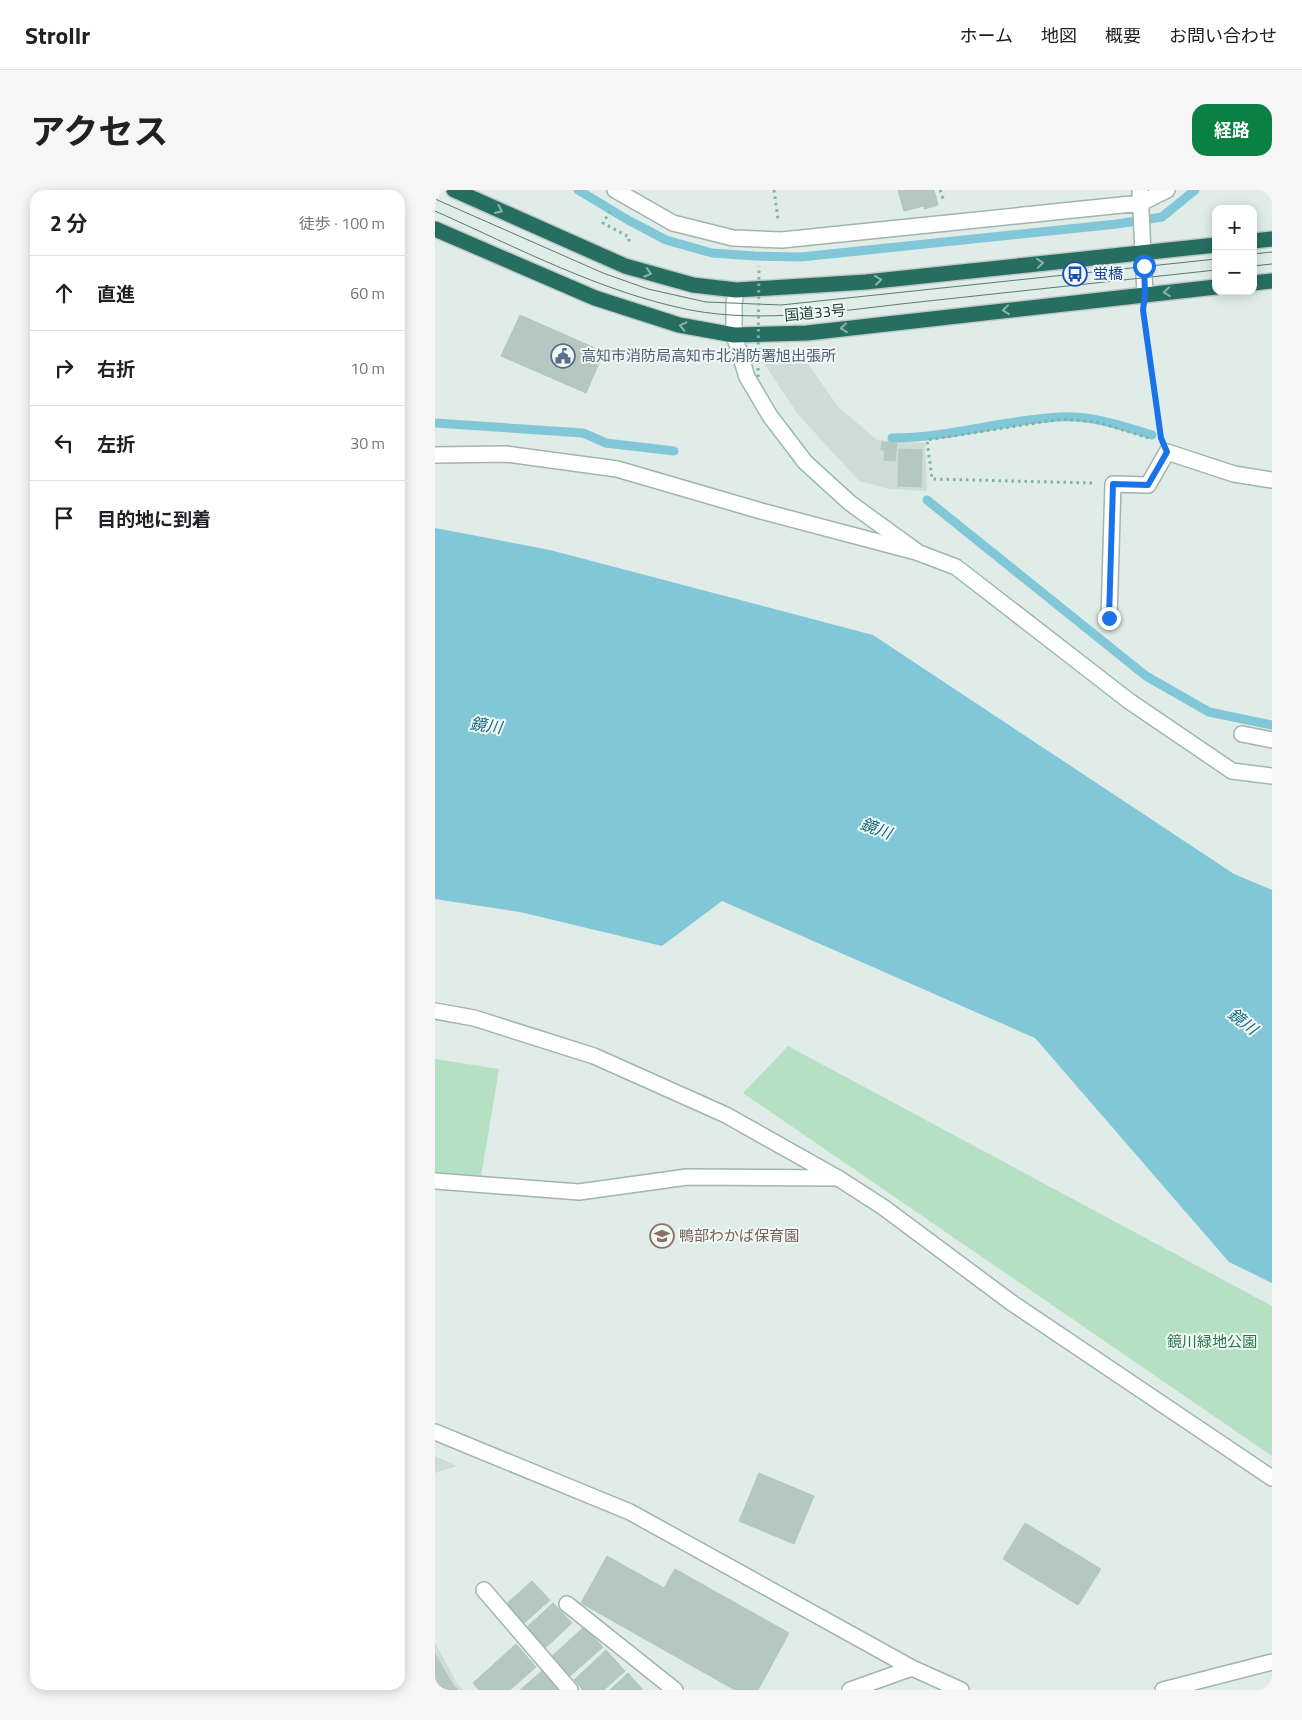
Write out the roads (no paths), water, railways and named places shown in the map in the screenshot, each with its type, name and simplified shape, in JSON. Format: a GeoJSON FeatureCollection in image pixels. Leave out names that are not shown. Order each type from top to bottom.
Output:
{"type":"FeatureCollection","features":[{"type":"Feature","properties":{"kind":"highway","name":"国道33号"},"geometry":{"type":"LineString","coordinates":[[454,190],[625,266],[693,286],[736,290],[866,282],[1212,245]]}},
{"type":"Feature","properties":{"kind":"highway","name":"国道33号"},"geometry":{"type":"LineString","coordinates":[[435,229],[595,298],[679,325],[735,335],[807,332],[1212,287]]}},
{"type":"Feature","properties":{"kind":"highway"},"geometry":{"type":"LineString","coordinates":[[1257,241],[1272,239]]}},
{"type":"Feature","properties":{"kind":"highway"},"geometry":{"type":"LineString","coordinates":[[1257,283],[1272,281]]}},
{"type":"Feature","properties":{"kind":"street"},"geometry":{"type":"LineString","coordinates":[[615,190],[638,196],[673,224],[733,238],[782,240],[1141,201],[1167,190]]}},
{"type":"Feature","properties":{"kind":"street"},"geometry":{"type":"LineString","coordinates":[[1141,201],[1145,294]]}},
{"type":"Feature","properties":{"kind":"street"},"geometry":{"type":"LineString","coordinates":[[736,290],[734,304],[735,335],[747,377],[770,416],[805,462],[850,503],[919,552]]}},
{"type":"Feature","properties":{"kind":"street"},"geometry":{"type":"LineString","coordinates":[[1109,618],[1113,484],[1148,485],[1164,448],[1234,474],[1272,480]]}},
{"type":"Feature","properties":{"kind":"street"},"geometry":{"type":"LineString","coordinates":[[435,454],[506,454],[617,469],[761,511],[919,552],[956,568],[1129,700],[1233,771],[1272,776]]}},
{"type":"Feature","properties":{"kind":"street"},"geometry":{"type":"LineString","coordinates":[[1242,734],[1272,740]]}},
{"type":"Feature","properties":{"kind":"street"},"geometry":{"type":"LineString","coordinates":[[435,1011],[474,1018],[594,1056],[726,1115],[838,1178],[883,1207],[1012,1303],[1272,1478]]}},
{"type":"Feature","properties":{"kind":"street"},"geometry":{"type":"LineString","coordinates":[[435,1181],[579,1192],[687,1177],[838,1178]]}},
{"type":"Feature","properties":{"kind":"street"},"geometry":{"type":"LineString","coordinates":[[435,1432],[630,1512],[912,1668],[961,1690]]}},
{"type":"Feature","properties":{"kind":"street"},"geometry":{"type":"LineString","coordinates":[[484,1590],[570,1690]]}},
{"type":"Feature","properties":{"kind":"street"},"geometry":{"type":"LineString","coordinates":[[567,1604],[675,1690]]}},
{"type":"Feature","properties":{"kind":"street"},"geometry":{"type":"LineString","coordinates":[[1163,1690],[1272,1662]]}},
{"type":"Feature","properties":{"kind":"street"},"geometry":{"type":"LineString","coordinates":[[849,1690],[912,1668]]}},
{"type":"Feature","properties":{"kind":"water","name":"鏡川"},"geometry":{"type":"Polygon","coordinates":[[[435,528],[550,550],[873,635],[1234,874],[1272,890],[1272,1283],[1229,1262],[1035,1038],[722,901],[662,946],[520,912],[435,899],[435,528]]]}},
{"type":"Feature","properties":{"kind":"waterway"},"geometry":{"type":"LineString","coordinates":[[578,190],[666,240],[712,253],[801,257],[1117,224],[1162,217],[1195,190]]}},
{"type":"Feature","properties":{"kind":"waterway"},"geometry":{"type":"LineString","coordinates":[[892,438],[934,435],[1059,417],[1107,422],[1152,435]]}},
{"type":"Feature","properties":{"kind":"waterway"},"geometry":{"type":"LineString","coordinates":[[435,423],[583,433],[606,443],[674,451]]}},
{"type":"Feature","properties":{"kind":"waterway"},"geometry":{"type":"LineString","coordinates":[[927,500],[1146,676],[1209,712],[1272,725]]}},
{"type":"Feature","properties":{"kind":"tram line"},"geometry":{"type":"LineString","coordinates":[[435,199],[603,273],[648,289],[706,302],[781,305],[1212,259]]}},
{"type":"Feature","properties":{"kind":"tram line"},"geometry":{"type":"LineString","coordinates":[[435,211],[592,281],[657,302],[718,314],[776,316],[833,312],[1212,270]]}},
{"type":"Feature","properties":{"kind":"tram line"},"geometry":{"type":"LineString","coordinates":[[1257,254],[1272,252]]}},
{"type":"Feature","properties":{"kind":"tram line"},"geometry":{"type":"LineString","coordinates":[[1257,266],[1272,264]]}},
{"type":"Feature","properties":{"kind":"place","name":"蛍橋"},"geometry":{"type":"Point","coordinates":[1075,274]}},
{"type":"Feature","properties":{"kind":"place","name":"高知市消防局高知市北消防署旭出張所"},"geometry":{"type":"Point","coordinates":[563,356]}},
{"type":"Feature","properties":{"kind":"place","name":"鴨部わかば保育園"},"geometry":{"type":"Point","coordinates":[662,1236]}},
{"type":"Feature","properties":{"kind":"park label","name":"鏡川緑地公園"},"geometry":{"type":"Point","coordinates":[1212,1342]}}]}
